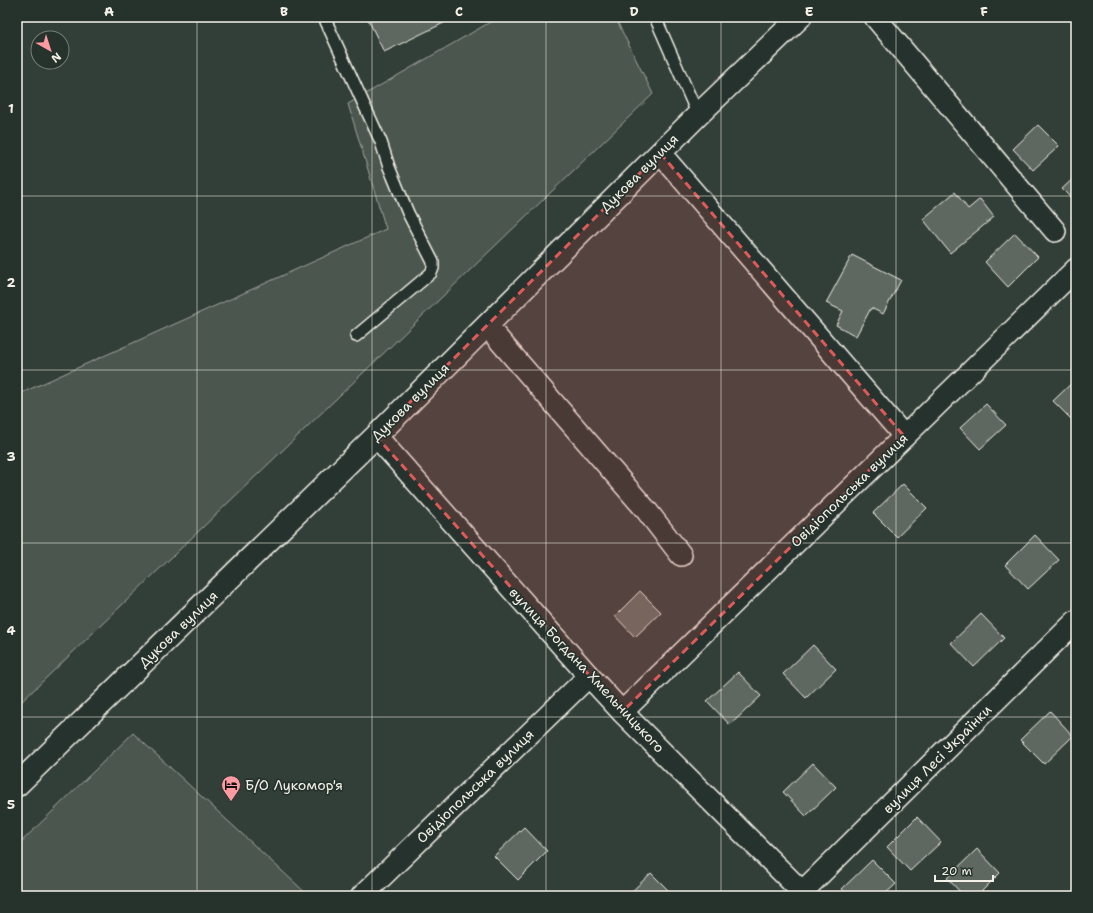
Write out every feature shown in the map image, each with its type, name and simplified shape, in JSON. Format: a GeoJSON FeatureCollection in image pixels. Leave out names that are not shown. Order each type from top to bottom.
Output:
{"type":"FeatureCollection","features":[{"type":"Feature","properties":{"kind":"street","name":"Дукова вулиця"},"geometry":{"type":"LineString","coordinates":[[17,785],[376,436],[698,115],[800,17]]}},
{"type":"Feature","properties":{"kind":"street"},"geometry":{"type":"LineString","coordinates":[[875,17],[1055,231]]}},
{"type":"Feature","properties":{"kind":"street"},"geometry":{"type":"LineString","coordinates":[[660,153],[904,436]]}},
{"type":"Feature","properties":{"kind":"street","name":"Овідіопольська вулиця"},"geometry":{"type":"LineString","coordinates":[[622,712],[1076,269]]}},
{"type":"Feature","properties":{"kind":"street"},"geometry":{"type":"LineString","coordinates":[[487,326],[647,510],[681,555]]}},
{"type":"Feature","properties":{"kind":"street","name":"вулиця Богдана Хмельницького"},"geometry":{"type":"LineString","coordinates":[[376,436],[588,676],[802,895]]}},
{"type":"Feature","properties":{"kind":"street","name":"вулиця Лесі Українки"},"geometry":{"type":"LineString","coordinates":[[802,895],[1076,621]]}},
{"type":"Feature","properties":{"kind":"street","name":"Овідіопольська вулиця"},"geometry":{"type":"LineString","coordinates":[[362,896],[588,676]]}},
{"type":"Feature","properties":{"kind":"lane"},"geometry":{"type":"LineString","coordinates":[[324,17],[381,142],[389,167],[408,213],[433,262],[434,268],[356,336]]}},
{"type":"Feature","properties":{"kind":"lane"},"geometry":{"type":"LineString","coordinates":[[655,17],[698,115]]}},
{"type":"Feature","properties":{"kind":"highlighted area"},"geometry":{"type":"Polygon","coordinates":[[[660,153],[904,436],[622,712],[376,436],[660,153]]]}},
{"type":"Feature","properties":{"kind":"shaded area"},"geometry":{"type":"Polygon","coordinates":[[[499,17],[615,17],[653,94],[17,706],[17,395],[386,229],[348,104],[499,17]]]}},
{"type":"Feature","properties":{"kind":"shaded area"},"geometry":{"type":"Polygon","coordinates":[[[133,733],[309,896],[17,896],[17,846],[133,733]]]}},
{"type":"Feature","properties":{"kind":"building"},"geometry":{"type":"Polygon","coordinates":[[[367,17],[456,17],[384,52],[367,17]]]}},
{"type":"Feature","properties":{"kind":"building"},"geometry":{"type":"Polygon","coordinates":[[[1038,125],[1059,146],[1033,170],[1013,149],[1038,125]]]}},
{"type":"Feature","properties":{"kind":"building"},"geometry":{"type":"Polygon","coordinates":[[[1076,176],[1076,203],[1062,189],[1076,176]]]}},
{"type":"Feature","properties":{"kind":"building"},"geometry":{"type":"Polygon","coordinates":[[[955,192],[968,209],[980,199],[994,217],[950,253],[923,219],[955,192]]]}},
{"type":"Feature","properties":{"kind":"building"},"geometry":{"type":"Polygon","coordinates":[[[1015,233],[1038,257],[1008,287],[985,262],[1015,233]]]}},
{"type":"Feature","properties":{"kind":"building"},"geometry":{"type":"Polygon","coordinates":[[[852,255],[901,280],[883,314],[871,308],[856,336],[836,325],[843,311],[826,303],[852,255]]]}},
{"type":"Feature","properties":{"kind":"building"},"geometry":{"type":"Polygon","coordinates":[[[1076,379],[1076,424],[1053,401],[1076,379]]]}},
{"type":"Feature","properties":{"kind":"building"},"geometry":{"type":"Polygon","coordinates":[[[986,404],[1006,425],[980,449],[960,428],[986,404]]]}},
{"type":"Feature","properties":{"kind":"building"},"geometry":{"type":"Polygon","coordinates":[[[903,484],[927,508],[897,537],[873,513],[903,484]]]}},
{"type":"Feature","properties":{"kind":"building"},"geometry":{"type":"Polygon","coordinates":[[[1035,535],[1059,560],[1028,589],[1005,565],[1035,535]]]}},
{"type":"Feature","properties":{"kind":"building"},"geometry":{"type":"Polygon","coordinates":[[[640,591],[661,612],[635,637],[615,616],[640,591]]]}},
{"type":"Feature","properties":{"kind":"building"},"geometry":{"type":"Polygon","coordinates":[[[981,614],[1004,638],[974,667],[951,643],[981,614]]]}},
{"type":"Feature","properties":{"kind":"building"},"geometry":{"type":"Polygon","coordinates":[[[813,645],[836,669],[806,698],[783,674],[813,645]]]}},
{"type":"Feature","properties":{"kind":"building"},"geometry":{"type":"Polygon","coordinates":[[[738,672],[761,696],[730,725],[707,701],[738,672]]]}},
{"type":"Feature","properties":{"kind":"building"},"geometry":{"type":"Polygon","coordinates":[[[1050,711],[1073,736],[1044,764],[1020,740],[1050,711]]]}},
{"type":"Feature","properties":{"kind":"building"},"geometry":{"type":"Polygon","coordinates":[[[813,763],[836,787],[806,816],[783,792],[813,763]]]}},
{"type":"Feature","properties":{"kind":"building"},"geometry":{"type":"Polygon","coordinates":[[[917,817],[941,842],[910,871],[887,847],[917,817]]]}},
{"type":"Feature","properties":{"kind":"building"},"geometry":{"type":"Polygon","coordinates":[[[524,827],[547,851],[518,880],[494,856],[524,827]]]}},
{"type":"Feature","properties":{"kind":"building"},"geometry":{"type":"Polygon","coordinates":[[[977,849],[1000,873],[977,896],[964,896],[947,878],[977,849]]]}},
{"type":"Feature","properties":{"kind":"building"},"geometry":{"type":"Polygon","coordinates":[[[872,860],[896,884],[883,896],[849,896],[842,889],[872,860]]]}},
{"type":"Feature","properties":{"kind":"building"},"geometry":{"type":"Polygon","coordinates":[[[651,873],[674,896],[627,896],[651,873]]]}},
{"type":"Feature","properties":{"kind":"place","name":"Б/О Лукомор'я"},"geometry":{"type":"Point","coordinates":[231,802]}}]}
